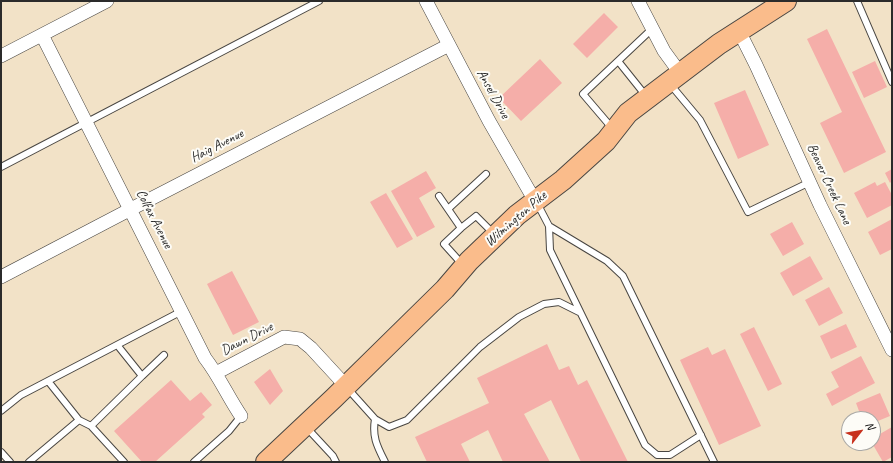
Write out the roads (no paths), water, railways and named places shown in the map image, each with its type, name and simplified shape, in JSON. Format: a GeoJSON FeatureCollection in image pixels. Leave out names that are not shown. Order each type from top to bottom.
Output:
{"type":"FeatureCollection","features":[{"type":"Feature","properties":{"kind":"main road","name":"Wilmington Pike"},"geometry":{"type":"LineString","coordinates":[[266,462],[445,289],[464,267],[517,215],[563,180],[606,140],[628,113],[739,31],[786,1]]}},
{"type":"Feature","properties":{"kind":"street"},"geometry":{"type":"LineString","coordinates":[[1,56],[107,1]]}},
{"type":"Feature","properties":{"kind":"street","name":"Ansel Drive"},"geometry":{"type":"LineString","coordinates":[[426,1],[489,121],[535,201]]}},
{"type":"Feature","properties":{"kind":"street"},"geometry":{"type":"LineString","coordinates":[[638,1],[664,51],[674,78]]}},
{"type":"Feature","properties":{"kind":"street","name":"Beaver Creek Lane"},"geometry":{"type":"LineString","coordinates":[[739,31],[756,64],[810,182],[892,350]]}},
{"type":"Feature","properties":{"kind":"street","name":"Colfax Avenue"},"geometry":{"type":"LineString","coordinates":[[42,35],[206,358],[216,373],[230,401],[241,416]]}},
{"type":"Feature","properties":{"kind":"street","name":"Haig Avenue"},"geometry":{"type":"LineString","coordinates":[[1,277],[449,45]]}},
{"type":"Feature","properties":{"kind":"street","name":"Dawn Drive"},"geometry":{"type":"LineString","coordinates":[[216,373],[284,337],[300,339],[311,348],[346,386]]}},
{"type":"Feature","properties":{"kind":"lane"},"geometry":{"type":"LineString","coordinates":[[1,167],[319,1]]}},
{"type":"Feature","properties":{"kind":"lane"},"geometry":{"type":"LineString","coordinates":[[856,1],[892,82]]}},
{"type":"Feature","properties":{"kind":"lane"},"geometry":{"type":"LineString","coordinates":[[614,130],[583,94],[653,28]]}},
{"type":"Feature","properties":{"kind":"lane"},"geometry":{"type":"LineString","coordinates":[[618,62],[648,99]]}},
{"type":"Feature","properties":{"kind":"lane"},"geometry":{"type":"LineString","coordinates":[[674,78],[700,120],[748,212],[810,182]]}},
{"type":"Feature","properties":{"kind":"lane"},"geometry":{"type":"LineString","coordinates":[[448,209],[486,174]]}},
{"type":"Feature","properties":{"kind":"lane"},"geometry":{"type":"LineString","coordinates":[[439,196],[461,228]]}},
{"type":"Feature","properties":{"kind":"lane"},"geometry":{"type":"LineString","coordinates":[[535,201],[549,226],[550,250],[645,445],[657,455],[670,454],[701,435]]}},
{"type":"Feature","properties":{"kind":"lane"},"geometry":{"type":"LineString","coordinates":[[464,267],[444,244],[476,216],[496,236]]}},
{"type":"Feature","properties":{"kind":"lane"},"geometry":{"type":"LineString","coordinates":[[549,226],[607,261],[623,276],[714,462]]}},
{"type":"Feature","properties":{"kind":"lane"},"geometry":{"type":"LineString","coordinates":[[346,386],[375,419],[389,427],[407,420],[480,347],[519,317],[544,304],[559,302],[579,312]]}},
{"type":"Feature","properties":{"kind":"lane"},"geometry":{"type":"LineString","coordinates":[[1,412],[21,395],[182,312]]}},
{"type":"Feature","properties":{"kind":"lane"},"geometry":{"type":"LineString","coordinates":[[118,346],[142,376]]}},
{"type":"Feature","properties":{"kind":"lane"},"geometry":{"type":"LineString","coordinates":[[92,426],[164,356]]}},
{"type":"Feature","properties":{"kind":"lane"},"geometry":{"type":"LineString","coordinates":[[48,381],[79,420],[92,426],[124,462]]}},
{"type":"Feature","properties":{"kind":"lane"},"geometry":{"type":"LineString","coordinates":[[194,462],[229,431],[241,416]]}},
{"type":"Feature","properties":{"kind":"lane"},"geometry":{"type":"LineString","coordinates":[[375,419],[373,430],[376,445],[385,462]]}},
{"type":"Feature","properties":{"kind":"lane"},"geometry":{"type":"LineString","coordinates":[[29,462],[79,420]]}},
{"type":"Feature","properties":{"kind":"lane"},"geometry":{"type":"LineString","coordinates":[[304,425],[333,456],[336,462]]}},
{"type":"Feature","properties":{"kind":"lane"},"geometry":{"type":"LineString","coordinates":[[1,452],[10,462]]}}]}
